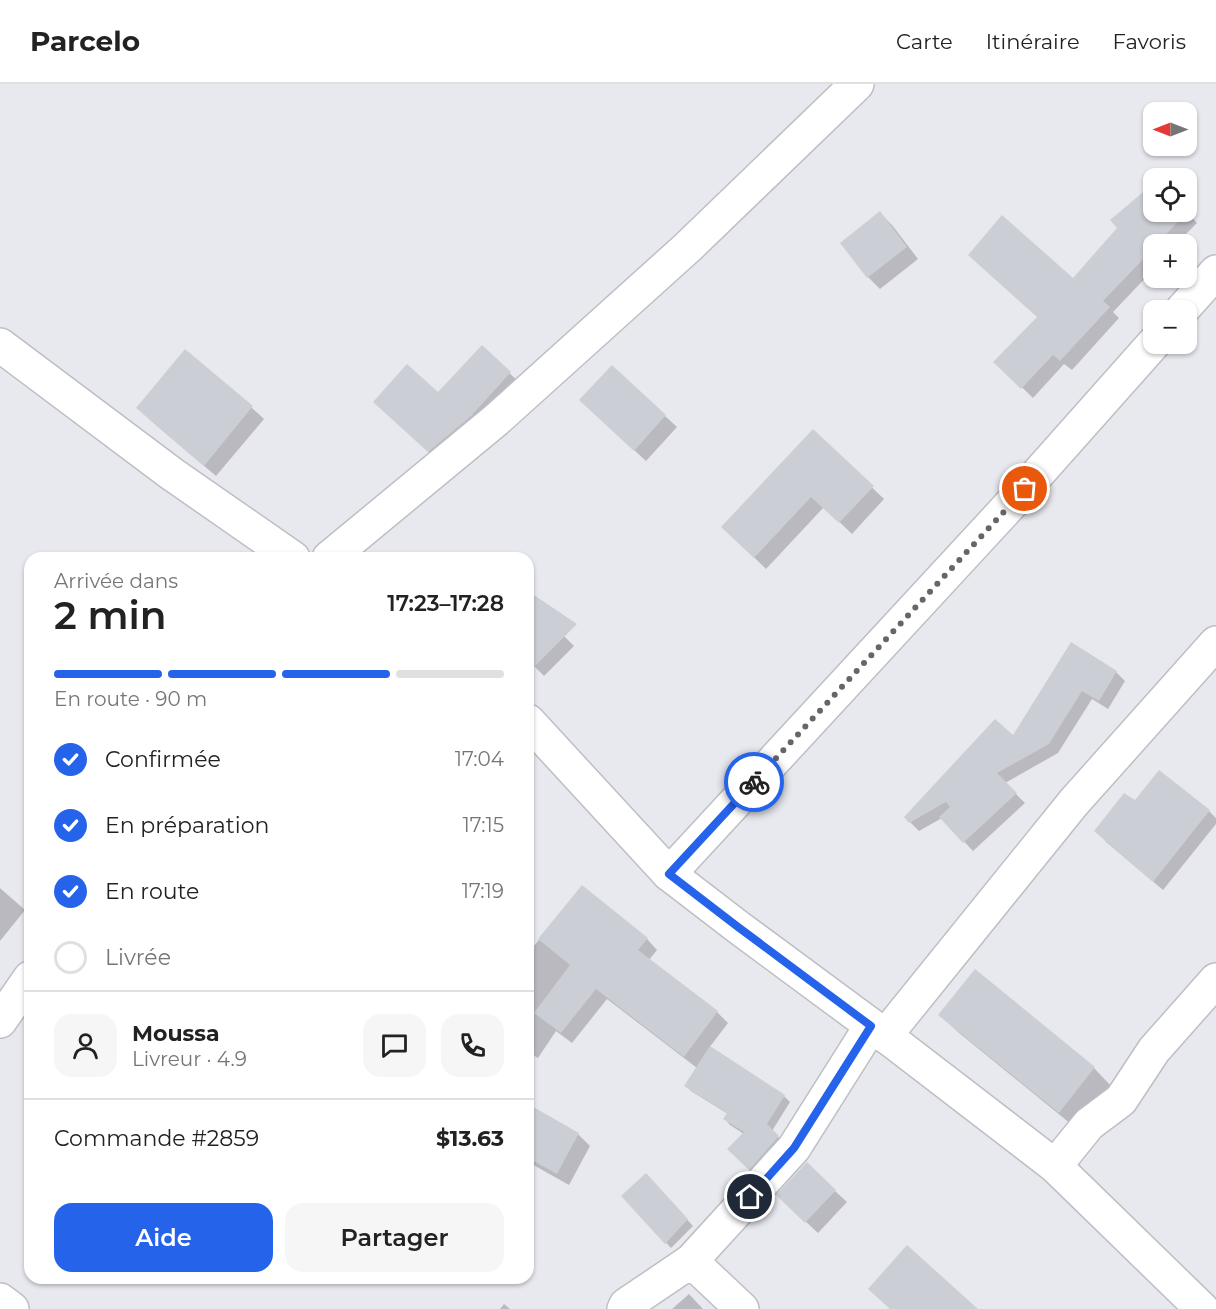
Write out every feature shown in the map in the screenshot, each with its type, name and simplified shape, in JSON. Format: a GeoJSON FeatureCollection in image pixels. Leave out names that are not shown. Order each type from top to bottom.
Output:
{"type":"FeatureCollection","features":[{"type":"Feature","properties":{"kind":"street"},"geometry":{"type":"LineString","coordinates":[[336,552],[505,412],[688,247],[857,84]]}},
{"type":"Feature","properties":{"kind":"street"},"geometry":{"type":"LineString","coordinates":[[1191,300],[1216,272]]}},
{"type":"Feature","properties":{"kind":"street"},"geometry":{"type":"LineString","coordinates":[[0,345],[172,474],[284,552]]}},
{"type":"Feature","properties":{"kind":"street"},"geometry":{"type":"LineString","coordinates":[[669,874],[1010,505],[1144,354]]}},
{"type":"Feature","properties":{"kind":"street"},"geometry":{"type":"LineString","coordinates":[[624,1309],[626,1305],[691,1261],[794,1148],[878,1031],[1074,802],[1216,643]]}},
{"type":"Feature","properties":{"kind":"street"},"geometry":{"type":"LineString","coordinates":[[534,728],[669,874],[1054,1166],[1202,1309]]}},
{"type":"Feature","properties":{"kind":"street"},"geometry":{"type":"LineString","coordinates":[[1054,1166],[1089,1124],[1121,1100],[1154,1050],[1216,980]]}},
{"type":"Feature","properties":{"kind":"street"},"geometry":{"type":"LineString","coordinates":[[0,1021],[24,987]]}},
{"type":"Feature","properties":{"kind":"street"},"geometry":{"type":"LineString","coordinates":[[691,1261],[742,1309]]}},
{"type":"Feature","properties":{"kind":"street"},"geometry":{"type":"LineString","coordinates":[[0,1300],[12,1309]]}},
{"type":"Feature","properties":{"kind":"building"},"geometry":{"type":"Polygon","coordinates":[[[1143,192],[1143,222],[1178,222],[1166,234],[1143,234],[1143,259],[1103,301],[1110,307],[1060,361],[1053,355],[1021,389],[993,362],[1037,317],[968,255],[1002,215],[1073,278],[1117,228],[1110,220],[1143,192]]]}},
{"type":"Feature","properties":{"kind":"building"},"geometry":{"type":"Polygon","coordinates":[[[880,211],[907,247],[867,278],[840,243],[880,211]]]}},
{"type":"Feature","properties":{"kind":"building"},"geometry":{"type":"Polygon","coordinates":[[[482,345],[511,372],[471,416],[428,452],[373,402],[407,364],[438,392],[482,345]]]}},
{"type":"Feature","properties":{"kind":"building"},"geometry":{"type":"Polygon","coordinates":[[[185,349],[253,406],[204,466],[136,408],[185,349]]]}},
{"type":"Feature","properties":{"kind":"building"},"geometry":{"type":"Polygon","coordinates":[[[612,365],[666,415],[634,451],[579,400],[612,365]]]}},
{"type":"Feature","properties":{"kind":"building"},"geometry":{"type":"Polygon","coordinates":[[[813,429],[874,486],[839,523],[811,497],[754,558],[721,527],[813,429]]]}},
{"type":"Feature","properties":{"kind":"building"},"geometry":{"type":"Polygon","coordinates":[[[534,595],[577,624],[534,667],[534,595]]]}},
{"type":"Feature","properties":{"kind":"building"},"geometry":{"type":"Polygon","coordinates":[[[1071,642],[1117,671],[1099,701],[1082,691],[1049,744],[997,773],[1017,793],[963,843],[939,817],[950,807],[946,802],[909,823],[904,817],[995,719],[1013,735],[1071,642]]]}},
{"type":"Feature","properties":{"kind":"building"},"geometry":{"type":"Polygon","coordinates":[[[1159,770],[1210,810],[1153,882],[1094,831],[1124,793],[1135,800],[1159,770]]]}},
{"type":"Feature","properties":{"kind":"building"},"geometry":{"type":"Polygon","coordinates":[[[582,885],[648,938],[638,950],[718,1011],[684,1057],[596,989],[561,1033],[534,1013],[570,965],[538,939],[582,885]]]}},
{"type":"Feature","properties":{"kind":"building"},"geometry":{"type":"Polygon","coordinates":[[[975,969],[1095,1067],[1059,1113],[938,1015],[975,969]]]}},
{"type":"Feature","properties":{"kind":"building"},"geometry":{"type":"Polygon","coordinates":[[[710,1046],[785,1095],[767,1124],[779,1136],[749,1170],[727,1149],[744,1132],[723,1119],[727,1113],[684,1086],[710,1046]]]}},
{"type":"Feature","properties":{"kind":"building"},"geometry":{"type":"Polygon","coordinates":[[[534,1107],[579,1133],[557,1174],[534,1161],[534,1107]]]}},
{"type":"Feature","properties":{"kind":"building"},"geometry":{"type":"Polygon","coordinates":[[[807,1162],[836,1190],[805,1223],[776,1195],[807,1162]]]}},
{"type":"Feature","properties":{"kind":"building"},"geometry":{"type":"Polygon","coordinates":[[[646,1173],[688,1219],[665,1244],[621,1196],[646,1173]]]}},
{"type":"Feature","properties":{"kind":"building"},"geometry":{"type":"Polygon","coordinates":[[[907,1245],[978,1309],[890,1309],[868,1289],[907,1245]]]}},
{"type":"Feature","properties":{"kind":"way so far"},"geometry":{"type":"LineString","coordinates":[[754,782],[1025,489]]}},
{"type":"Feature","properties":{"kind":"route"},"geometry":{"type":"LineString","coordinates":[[750,1197],[794,1148],[871,1026],[669,874],[754,782]]}}]}
